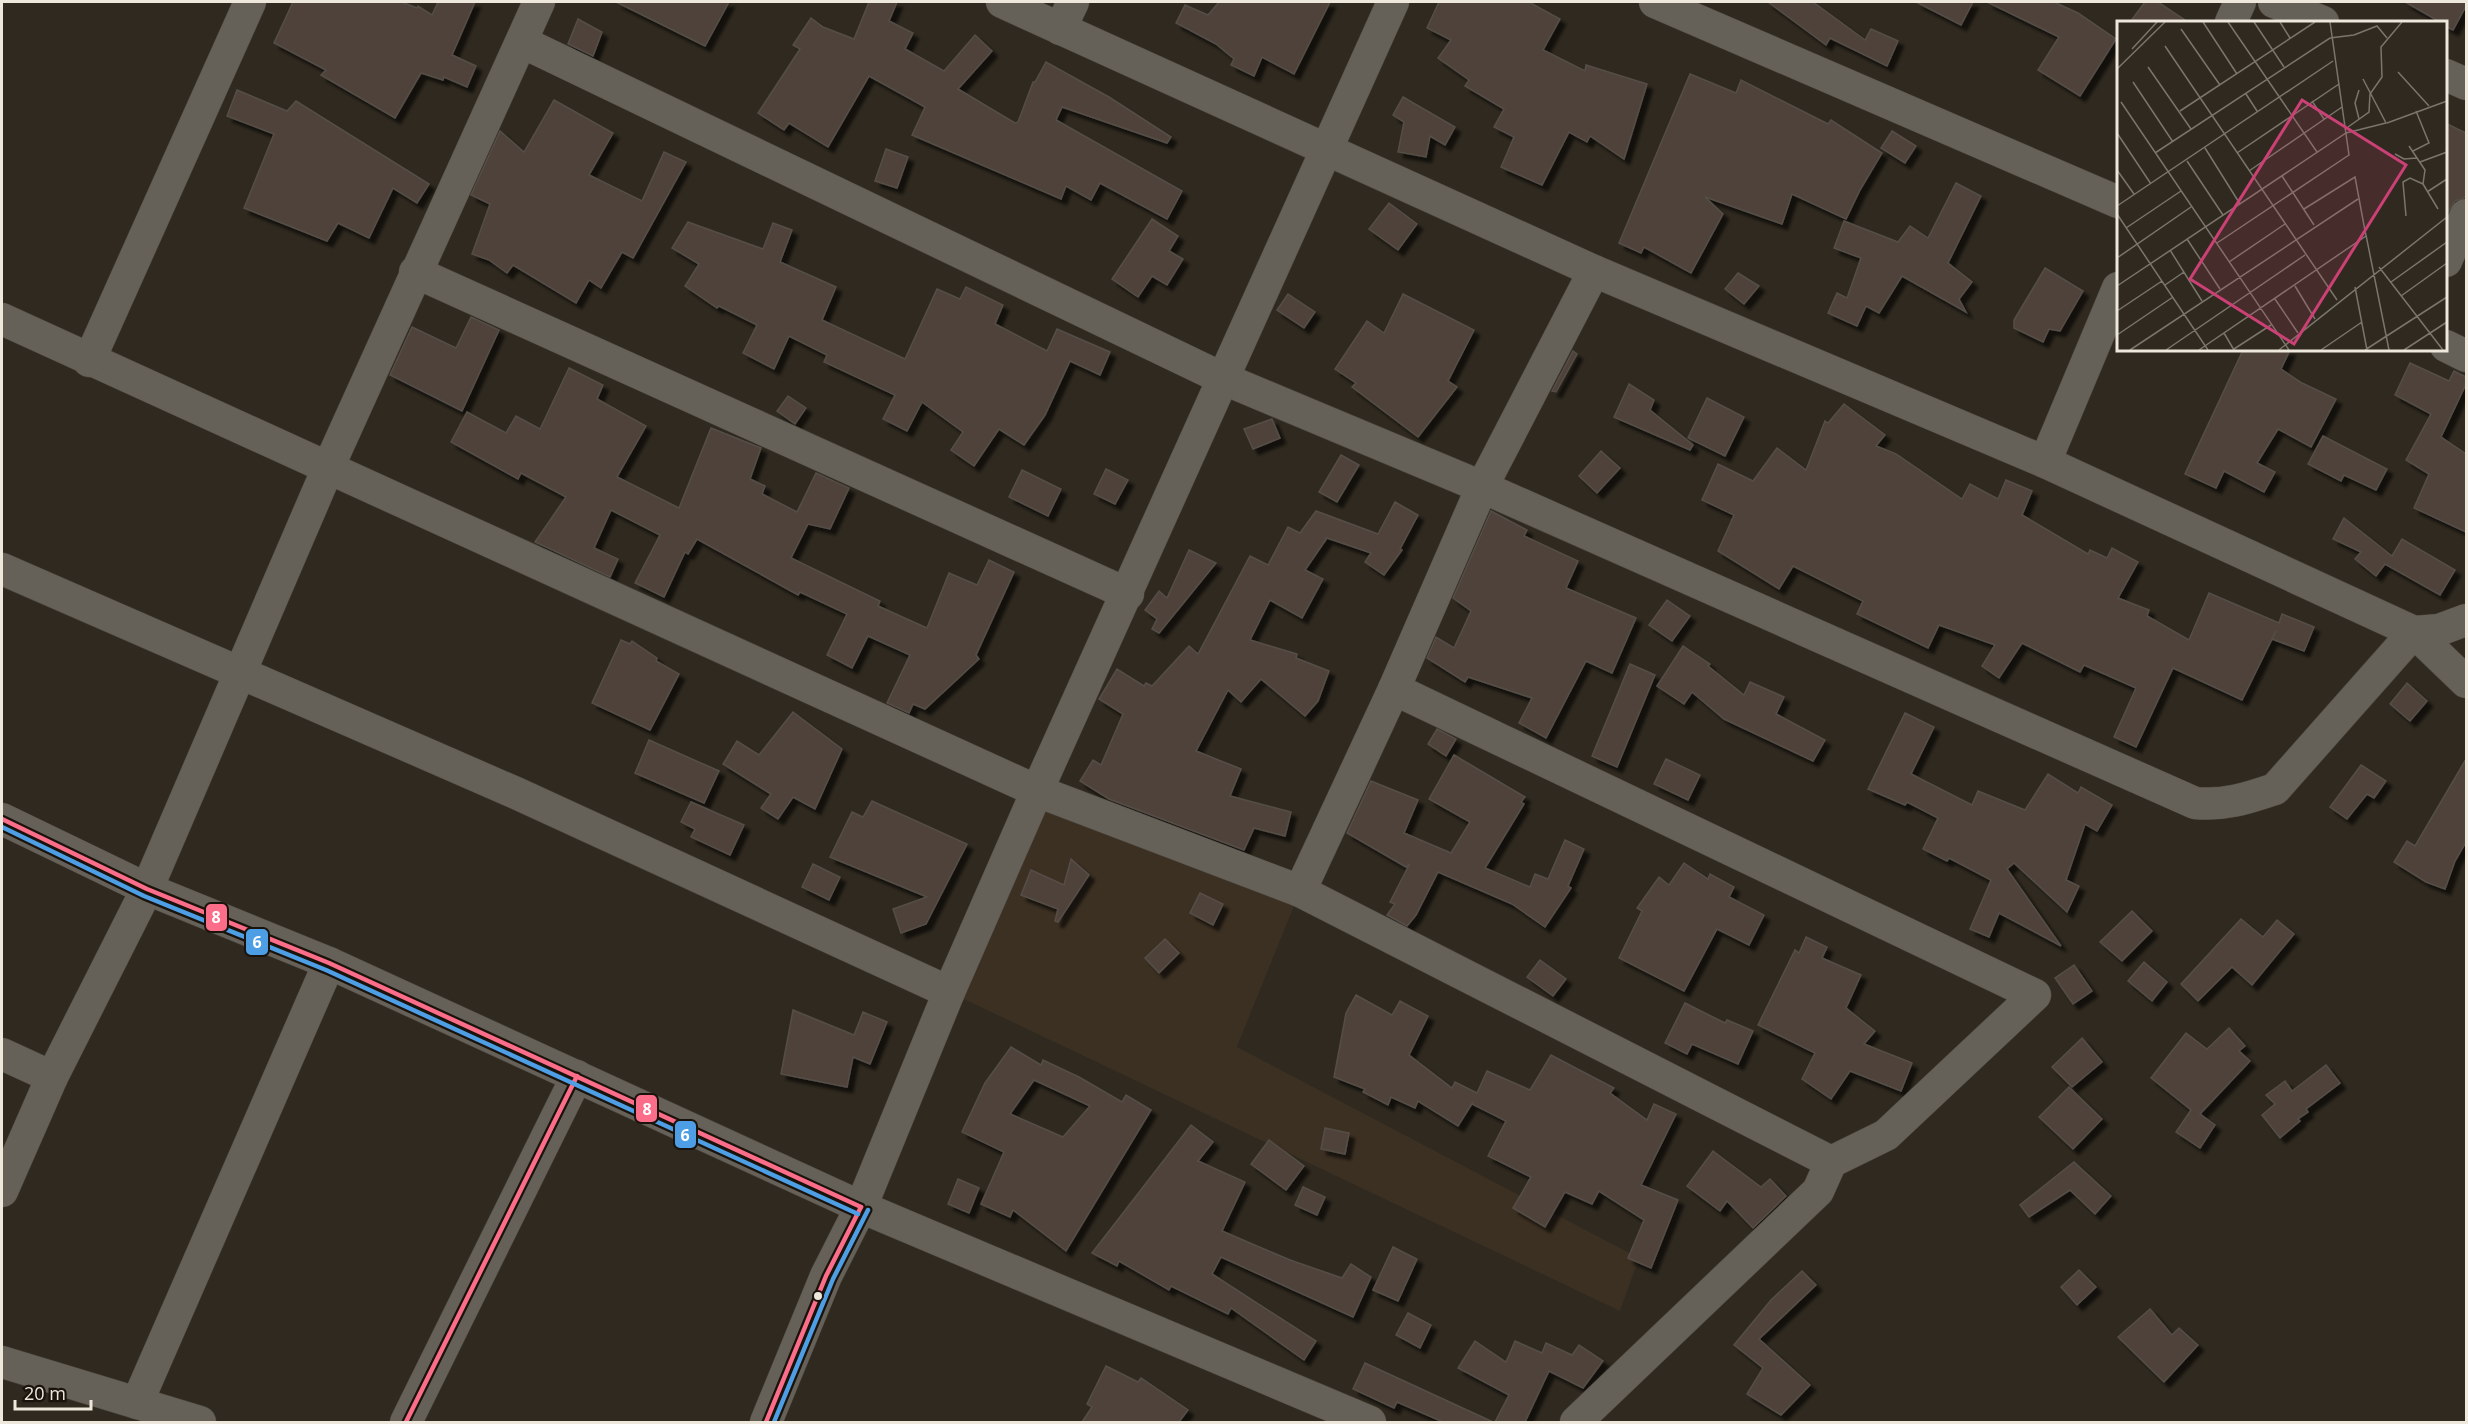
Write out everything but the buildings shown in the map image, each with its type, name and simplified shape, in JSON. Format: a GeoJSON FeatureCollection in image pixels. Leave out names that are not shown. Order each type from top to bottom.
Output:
{"type":"FeatureCollection","features":[{"type":"Feature","properties":{"kind":"street"},"geometry":{"type":"LineString","coordinates":[[89,361],[250,2]]}},
{"type":"Feature","properties":{"kind":"street"},"geometry":{"type":"LineString","coordinates":[[2,1191],[52,1077],[147,889],[328,468],[539,2]]}},
{"type":"Feature","properties":{"kind":"street"},"geometry":{"type":"LineString","coordinates":[[1002,2],[1067,15],[1327,150],[1594,270],[2045,462],[2414,632],[2466,682]]}},
{"type":"Feature","properties":{"kind":"street"},"geometry":{"type":"LineString","coordinates":[[766,1422],[826,1276],[861,1207],[949,992],[1037,791],[1128,594],[1393,2]]}},
{"type":"Feature","properties":{"kind":"street"},"geometry":{"type":"LineString","coordinates":[[1655,2],[2117,202]]}},
{"type":"Feature","properties":{"kind":"street"},"geometry":{"type":"LineString","coordinates":[[2231,21],[2240,2]]}},
{"type":"Feature","properties":{"kind":"street"},"geometry":{"type":"LineString","coordinates":[[2274,2],[2321,21]]}},
{"type":"Feature","properties":{"kind":"street"},"geometry":{"type":"LineString","coordinates":[[522,42],[1224,379],[1482,487],[2195,803],[2217,805],[2243,800],[2275,789],[2414,632],[2439,630],[2466,620]]}},
{"type":"Feature","properties":{"kind":"street"},"geometry":{"type":"LineString","coordinates":[[2447,76],[2466,84]]}},
{"type":"Feature","properties":{"kind":"street"},"geometry":{"type":"LineString","coordinates":[[2447,257],[2466,215]]}},
{"type":"Feature","properties":{"kind":"street"},"geometry":{"type":"LineString","coordinates":[[1300,891],[1394,689],[1482,487],[1594,270]]}},
{"type":"Feature","properties":{"kind":"street"},"geometry":{"type":"LineString","coordinates":[[415,272],[1128,594]]}},
{"type":"Feature","properties":{"kind":"street"},"geometry":{"type":"LineString","coordinates":[[2045,462],[2117,290]]}},
{"type":"Feature","properties":{"kind":"street"},"geometry":{"type":"LineString","coordinates":[[2,319],[89,361],[1037,791],[1300,891],[1831,1162]]}},
{"type":"Feature","properties":{"kind":"street"},"geometry":{"type":"LineString","coordinates":[[2447,347],[2466,356]]}},
{"type":"Feature","properties":{"kind":"street"},"geometry":{"type":"LineString","coordinates":[[2,569],[516,793],[949,992]]}},
{"type":"Feature","properties":{"kind":"street"},"geometry":{"type":"LineString","coordinates":[[1394,689],[2035,995],[1886,1135],[1831,1162],[1818,1191],[1576,1422]]}},
{"type":"Feature","properties":{"kind":"street"},"geometry":{"type":"LineString","coordinates":[[2,819],[147,889],[329,963],[861,1207],[1370,1422]]}},
{"type":"Feature","properties":{"kind":"street"},"geometry":{"type":"LineString","coordinates":[[137,1402],[329,963]]}},
{"type":"Feature","properties":{"kind":"street"},"geometry":{"type":"LineString","coordinates":[[2,1054],[52,1077]]}},
{"type":"Feature","properties":{"kind":"street"},"geometry":{"type":"LineString","coordinates":[[406,1422],[577,1076]]}},
{"type":"Feature","properties":{"kind":"street"},"geometry":{"type":"LineString","coordinates":[[2,1362],[200,1422]]}},
{"type":"Feature","properties":{"kind":"shaded area"},"geometry":{"type":"Polygon","coordinates":[[[1037,791],[1300,891],[1237,1047],[1639,1258],[1620,1311],[949,992],[1037,791]]]}},
{"type":"Feature","properties":{"kind":"transit line","name":"8"},"geometry":{"type":"LineString","coordinates":[[2,819],[147,889],[329,963],[861,1207]]}},
{"type":"Feature","properties":{"kind":"transit line","name":"6"},"geometry":{"type":"LineString","coordinates":[[2,827],[144,896],[326,970],[858,1214]]}},
{"type":"Feature","properties":{"kind":"transit line","name":"8"},"geometry":{"type":"LineString","coordinates":[[406,1422],[577,1076]]}},
{"type":"Feature","properties":{"kind":"transit line","name":"8"},"geometry":{"type":"LineString","coordinates":[[766,1422],[826,1276],[861,1207]]}},
{"type":"Feature","properties":{"kind":"transit line","name":"6"},"geometry":{"type":"LineString","coordinates":[[774,1422],[833,1279],[868,1210]]}}]}
